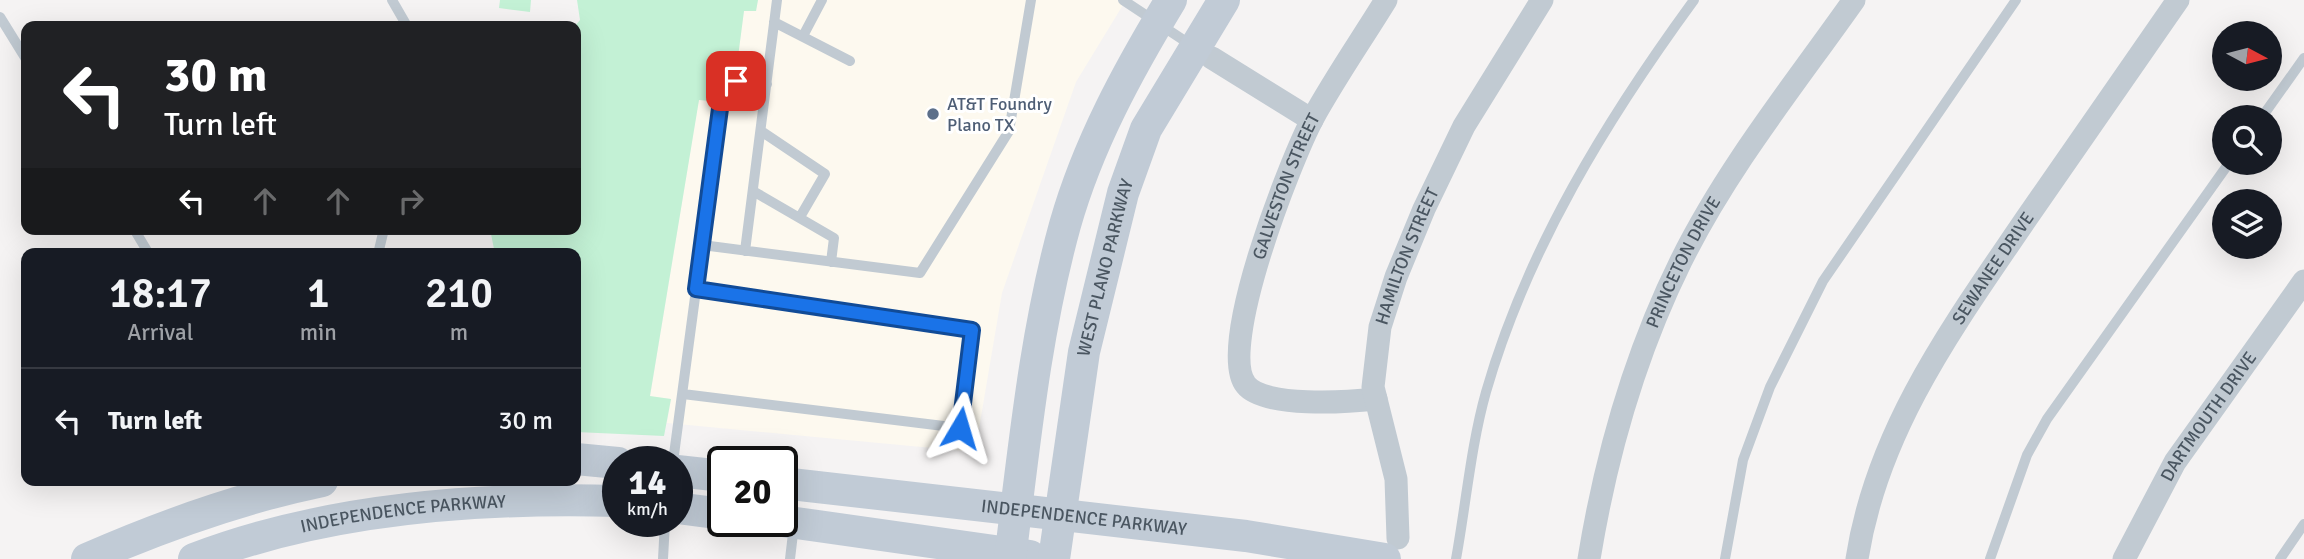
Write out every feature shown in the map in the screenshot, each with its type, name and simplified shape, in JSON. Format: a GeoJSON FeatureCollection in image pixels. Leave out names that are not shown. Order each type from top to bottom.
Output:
{"type":"FeatureCollection","features":[{"type":"Feature","properties":{"kind":"main road","name":"WEST PLANO PARKWAY"},"geometry":{"type":"LineString","coordinates":[[1055,559],[1084,352],[1120,206],[1146,129],[1204,53],[1224,0]]}},
{"type":"Feature","properties":{"kind":"main road"},"geometry":{"type":"LineString","coordinates":[[1010,556],[1045,310],[1066,223],[1122,80],[1164,11]]}},
{"type":"Feature","properties":{"kind":"main road"},"geometry":{"type":"LineString","coordinates":[[581,459],[602,461]]}},
{"type":"Feature","properties":{"kind":"main road","name":"INDEPENDENCE PARKWAY"},"geometry":{"type":"LineString","coordinates":[[798,485],[1393,552]]}},
{"type":"Feature","properties":{"kind":"main road","name":"INDEPENDENCE PARKWAY"},"geometry":{"type":"LineString","coordinates":[[194,559],[268,507],[311,486]]}},
{"type":"Feature","properties":{"kind":"main road","name":"INDEPENDENCE PARKWAY"},"geometry":{"type":"LineString","coordinates":[[87,559],[139,536],[268,507],[404,510],[549,499],[602,501]]}},
{"type":"Feature","properties":{"kind":"main road"},"geometry":{"type":"LineString","coordinates":[[798,524],[1010,556],[1055,559]]}},
{"type":"Feature","properties":{"kind":"street","name":"GALVESTON STREET"},"geometry":{"type":"LineString","coordinates":[[1376,399],[1293,401],[1247,388],[1239,375],[1237,344],[1254,267],[1312,120],[1386,0]]}},
{"type":"Feature","properties":{"kind":"street","name":"HAMILTON STREET"},"geometry":{"type":"LineString","coordinates":[[1393,552],[1396,479],[1376,399],[1373,368],[1380,327],[1396,277],[1424,209],[1464,125],[1542,0]]}},
{"type":"Feature","properties":{"kind":"street","name":"PRINCETON DRIVE"},"geometry":{"type":"LineString","coordinates":[[1589,559],[1598,506],[1625,397],[1640,354],[1682,259],[1753,141],[1854,0]]}},
{"type":"Feature","properties":{"kind":"street","name":"SEWANEE DRIVE"},"geometry":{"type":"LineString","coordinates":[[1857,559],[1874,485],[1902,415],[1938,348],[2178,0]]}},
{"type":"Feature","properties":{"kind":"street"},"geometry":{"type":"LineString","coordinates":[[1204,53],[1312,120]]}},
{"type":"Feature","properties":{"kind":"street","name":"DARTMOUTH DRIVE"},"geometry":{"type":"LineString","coordinates":[[2124,559],[2175,462],[2304,281]]}},
{"type":"Feature","properties":{"kind":"lane"},"geometry":{"type":"LineString","coordinates":[[392,0],[404,21]]}},
{"type":"Feature","properties":{"kind":"lane"},"geometry":{"type":"LineString","coordinates":[[745,251],[777,0]]}},
{"type":"Feature","properties":{"kind":"lane"},"geometry":{"type":"LineString","coordinates":[[803,36],[822,0]]}},
{"type":"Feature","properties":{"kind":"lane"},"geometry":{"type":"LineString","coordinates":[[702,245],[920,273],[1009,131],[1031,0]]}},
{"type":"Feature","properties":{"kind":"lane"},"geometry":{"type":"LineString","coordinates":[[1123,0],[1164,11],[1204,53]]}},
{"type":"Feature","properties":{"kind":"lane"},"geometry":{"type":"LineString","coordinates":[[1456,559],[1486,393],[1533,264],[1592,153],[1694,0]]}},
{"type":"Feature","properties":{"kind":"lane"},"geometry":{"type":"LineString","coordinates":[[1725,559],[1743,460],[1770,387],[1823,281],[2016,0]]}},
{"type":"Feature","properties":{"kind":"lane"},"geometry":{"type":"LineString","coordinates":[[0,17],[21,51]]}},
{"type":"Feature","properties":{"kind":"lane"},"geometry":{"type":"LineString","coordinates":[[774,22],[850,61]]}},
{"type":"Feature","properties":{"kind":"lane"},"geometry":{"type":"LineString","coordinates":[[2271,105],[2304,58]]}},
{"type":"Feature","properties":{"kind":"lane"},"geometry":{"type":"LineString","coordinates":[[675,446],[721,101],[736,81],[766,84]]}},
{"type":"Feature","properties":{"kind":"lane"},"geometry":{"type":"LineString","coordinates":[[761,131],[825,174],[800,217]]}},
{"type":"Feature","properties":{"kind":"lane"},"geometry":{"type":"LineString","coordinates":[[1990,559],[2027,455],[2047,419],[2220,175]]}},
{"type":"Feature","properties":{"kind":"lane"},"geometry":{"type":"LineString","coordinates":[[753,191],[834,238],[831,262]]}},
{"type":"Feature","properties":{"kind":"lane"},"geometry":{"type":"LineString","coordinates":[[683,394],[960,428],[967,380],[972,330],[696,289]]}},
{"type":"Feature","properties":{"kind":"lane"},"geometry":{"type":"LineString","coordinates":[[2280,559],[2304,524]]}},
{"type":"Feature","properties":{"kind":"lane"},"geometry":{"type":"LineString","coordinates":[[663,559],[664,537]]}},
{"type":"Feature","properties":{"kind":"lane"},"geometry":{"type":"LineString","coordinates":[[789,537],[790,559]]}},
{"type":"Feature","properties":{"kind":"shaded area"},"geometry":{"type":"Polygon","coordinates":[[[758,0],[1126,0],[1076,82],[1002,293],[975,452],[667,423],[671,399],[650,397],[699,99],[732,103],[744,10],[756,11],[758,0]]]}},
{"type":"Feature","properties":{"kind":"green space"},"geometry":{"type":"Polygon","coordinates":[[[500,0],[531,0],[530,12],[499,8],[500,0]]]}},
{"type":"Feature","properties":{"kind":"green space"},"geometry":{"type":"Polygon","coordinates":[[[577,0],[758,0],[756,11],[744,11],[732,103],[699,100],[650,396],[671,399],[664,436],[581,432],[581,248],[494,248],[491,235],[581,235],[580,20],[577,0]]]}},
{"type":"Feature","properties":{"kind":"place","name":"AT&T Foundry Plano TX"},"geometry":{"type":"Point","coordinates":[933,114]}},
{"type":"Feature","properties":{"kind":"route"},"geometry":{"type":"LineString","coordinates":[[736,81],[721,101],[696,289],[972,330],[960,428]]}}]}
